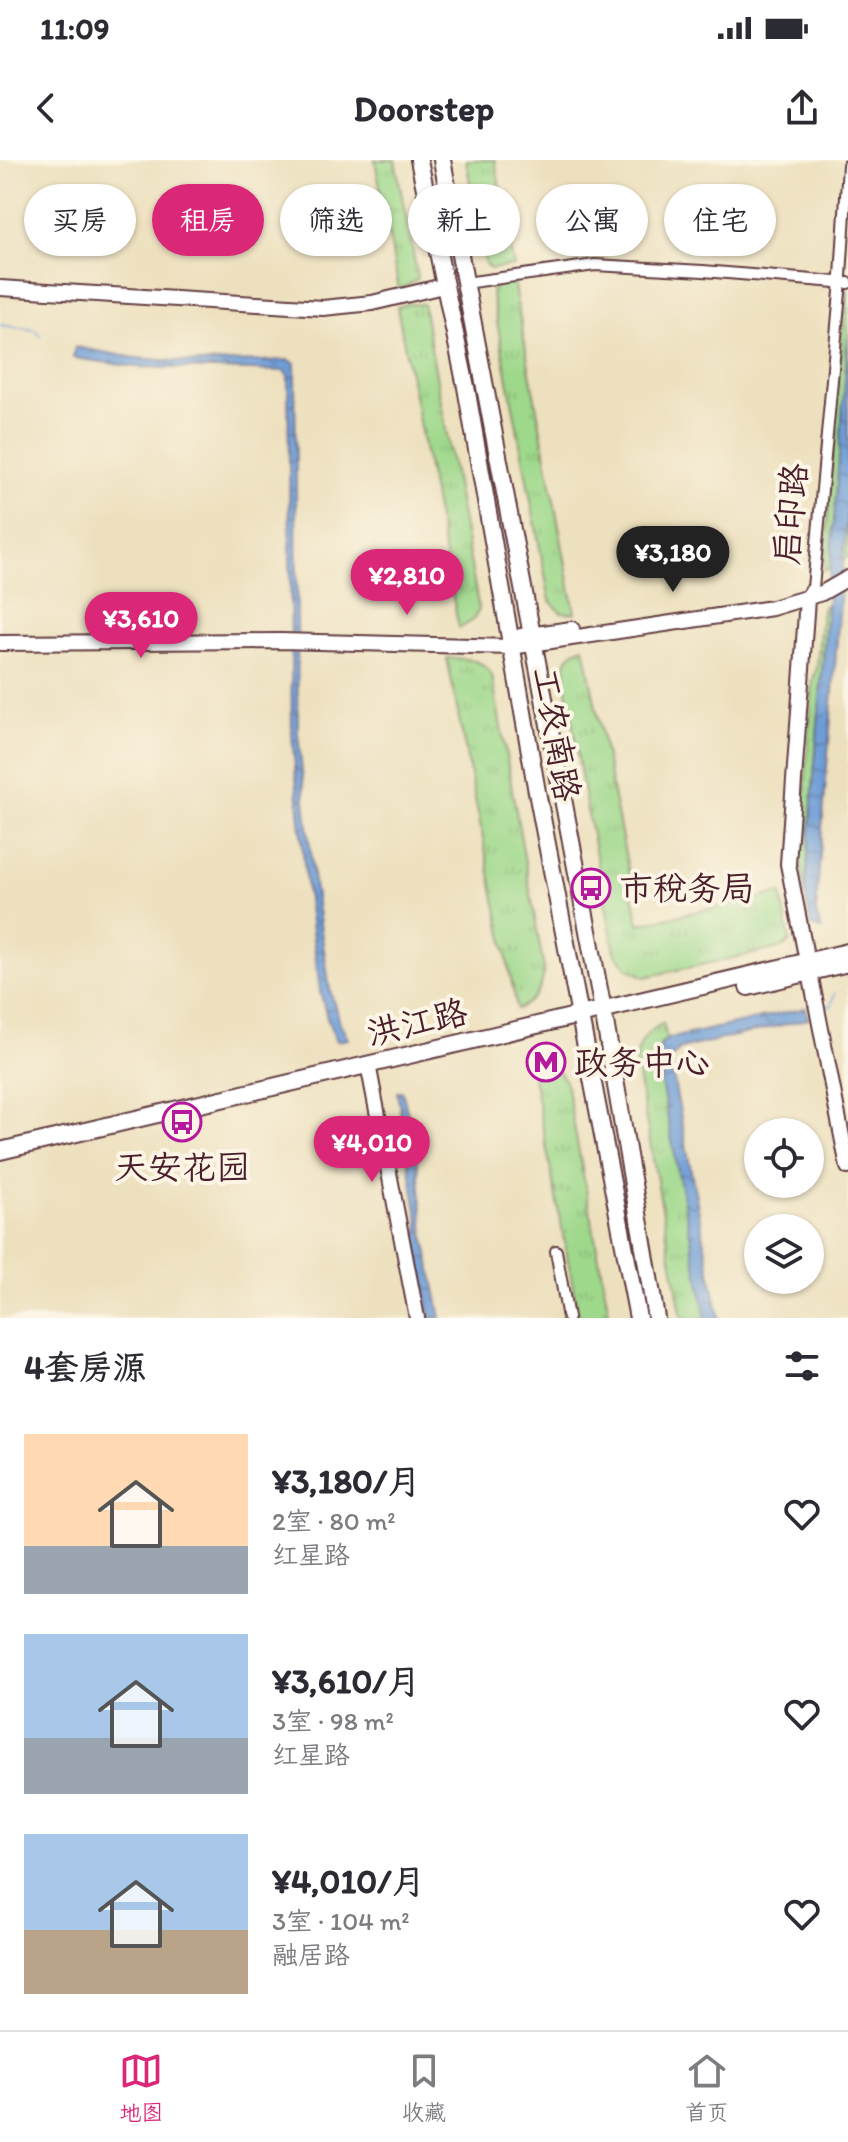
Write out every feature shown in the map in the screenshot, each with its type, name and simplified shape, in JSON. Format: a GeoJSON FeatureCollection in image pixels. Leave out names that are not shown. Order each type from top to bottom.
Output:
{"type":"FeatureCollection","features":[{"type":"Feature","properties":{"kind":"main road","name":"工农南路"},"geometry":{"type":"LineString","coordinates":[[419,160],[466,387],[638,1318]]}},
{"type":"Feature","properties":{"kind":"main road","name":"工农南路"},"geometry":{"type":"LineString","coordinates":[[442,160],[604,1014],[656,1318]]}},
{"type":"Feature","properties":{"kind":"main road","name":"洪江路"},"geometry":{"type":"LineString","coordinates":[[808,967],[848,952]]}},
{"type":"Feature","properties":{"kind":"main road","name":"洪江路"},"geometry":{"type":"LineString","coordinates":[[0,1158],[581,1019],[808,967],[848,963]]}},
{"type":"Feature","properties":{"kind":"main road","name":"洪江路"},"geometry":{"type":"LineString","coordinates":[[0,1151],[369,1069]]}},
{"type":"Feature","properties":{"kind":"street","name":"启印路"},"geometry":{"type":"LineString","coordinates":[[848,165],[845,282],[788,864],[848,1167]]}},
{"type":"Feature","properties":{"kind":"street"},"geometry":{"type":"LineString","coordinates":[[465,283],[595,265],[845,282]]}},
{"type":"Feature","properties":{"kind":"street"},"geometry":{"type":"LineString","coordinates":[[0,288],[323,308],[372,303],[443,286]]}},
{"type":"Feature","properties":{"kind":"street"},"geometry":{"type":"LineString","coordinates":[[0,635],[302,637],[511,643],[816,591],[847,576]]}},
{"type":"Feature","properties":{"kind":"street"},"geometry":{"type":"LineString","coordinates":[[0,643],[282,637]]}},
{"type":"Feature","properties":{"kind":"street"},"geometry":{"type":"LineString","coordinates":[[369,1069],[417,1318]]}},
{"type":"Feature","properties":{"kind":"street"},"geometry":{"type":"LineString","coordinates":[[556,1251],[568,1318]]}},
{"type":"Feature","properties":{"kind":"green space"},"geometry":{"type":"Polygon","coordinates":[[[375,160],[395,160],[408,227],[408,256],[414,256],[418,279],[399,290],[392,252],[392,184],[379,184],[375,160]]]}},
{"type":"Feature","properties":{"kind":"green space"},"geometry":{"type":"Polygon","coordinates":[[[466,160],[495,160],[499,184],[470,184],[466,160]]]}},
{"type":"Feature","properties":{"kind":"green space"},"geometry":{"type":"Polygon","coordinates":[[[484,256],[512,256],[514,266],[490,269],[484,256]]]}},
{"type":"Feature","properties":{"kind":"green space"},"geometry":{"type":"Polygon","coordinates":[[[513,281],[575,613],[561,612],[550,601],[491,290],[497,284],[513,281]]]}},
{"type":"Feature","properties":{"kind":"green space"},"geometry":{"type":"Polygon","coordinates":[[[848,290],[848,557],[824,571],[845,293],[848,290]]]}},
{"type":"Feature","properties":{"kind":"green space"},"geometry":{"type":"Polygon","coordinates":[[[423,304],[479,610],[473,620],[459,629],[397,307],[423,304]]]}},
{"type":"Feature","properties":{"kind":"green space"},"geometry":{"type":"Polygon","coordinates":[[[827,604],[805,893],[800,858],[813,680],[817,668],[822,609],[827,604]]]}},
{"type":"Feature","properties":{"kind":"green space"},"geometry":{"type":"Polygon","coordinates":[[[584,647],[639,924],[781,893],[790,941],[784,947],[645,977],[628,969],[615,952],[564,671],[570,656],[584,647]]]}},
{"type":"Feature","properties":{"kind":"green space"},"geometry":{"type":"Polygon","coordinates":[[[447,658],[478,662],[492,676],[544,969],[537,993],[517,1009],[447,658]]]}},
{"type":"Feature","properties":{"kind":"green space"},"geometry":{"type":"Polygon","coordinates":[[[663,1023],[667,1039],[660,1044],[661,1083],[706,1318],[682,1318],[636,1065],[643,1040],[663,1023]]]}},
{"type":"Feature","properties":{"kind":"green space"},"geometry":{"type":"Polygon","coordinates":[[[529,1056],[551,1065],[566,1083],[610,1318],[579,1318],[529,1056]]]}},
{"type":"Feature","properties":{"kind":"water"},"geometry":{"type":"Polygon","coordinates":[[[848,337],[848,500],[817,894],[816,913],[821,929],[811,926],[805,893],[848,337]]]}},
{"type":"Feature","properties":{"kind":"water"},"geometry":{"type":"Polygon","coordinates":[[[75,347],[136,358],[200,363],[289,360],[295,363],[298,734],[314,884],[330,990],[348,1039],[337,1041],[328,1022],[320,991],[292,735],[288,376],[284,371],[137,367],[73,358],[75,347]]]}},
{"type":"Feature","properties":{"kind":"water"},"geometry":{"type":"Polygon","coordinates":[[[806,1008],[808,1019],[680,1049],[670,1060],[719,1318],[706,1318],[661,1083],[660,1048],[667,1039],[806,1008]]]}},
{"type":"Feature","properties":{"kind":"water"},"geometry":{"type":"Polygon","coordinates":[[[402,1091],[416,1142],[424,1234],[441,1318],[430,1318],[416,1240],[419,1223],[397,1092],[402,1091]]]}},
{"type":"Feature","properties":{"kind":"waterway"},"geometry":{"type":"LineString","coordinates":[[0,325],[35,330],[41,336]]}},
{"type":"Feature","properties":{"kind":"waterway"},"geometry":{"type":"LineString","coordinates":[[824,1008],[831,1006],[835,993]]}},
{"type":"Feature","properties":{"kind":"place","name":"市税务局"},"geometry":{"type":"Point","coordinates":[591,888]}},
{"type":"Feature","properties":{"kind":"place","name":"政务中心"},"geometry":{"type":"Point","coordinates":[546,1062]}},
{"type":"Feature","properties":{"kind":"place","name":"天安花园"},"geometry":{"type":"Point","coordinates":[182,1122]}}]}
